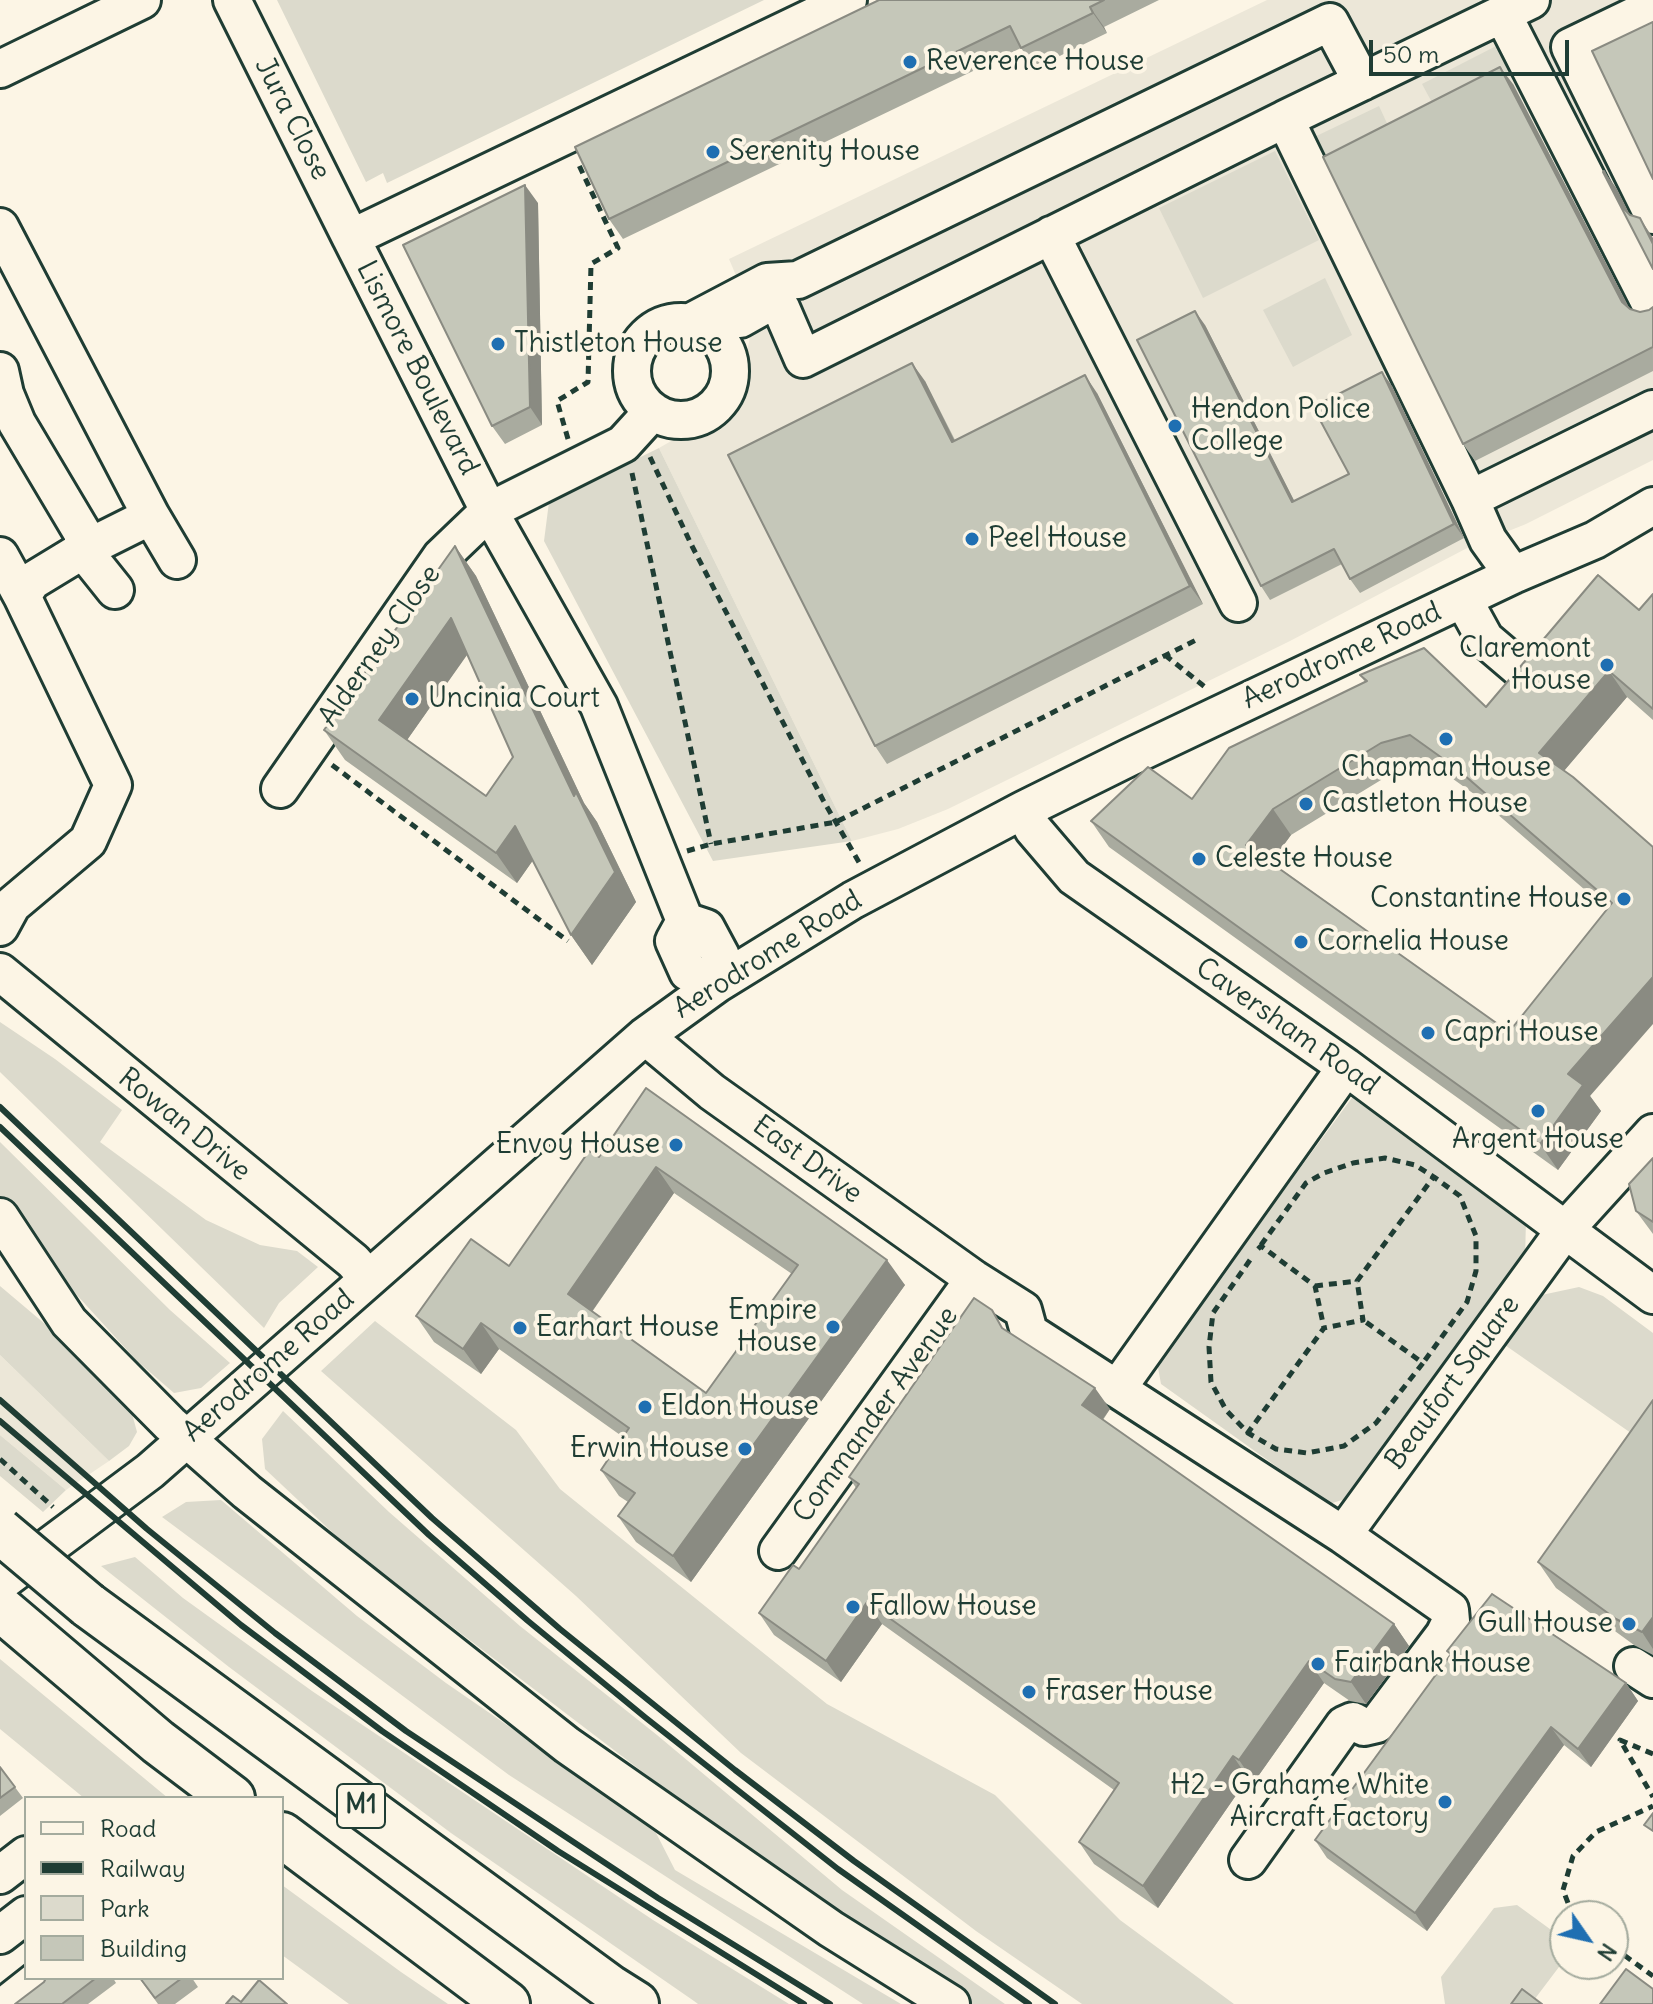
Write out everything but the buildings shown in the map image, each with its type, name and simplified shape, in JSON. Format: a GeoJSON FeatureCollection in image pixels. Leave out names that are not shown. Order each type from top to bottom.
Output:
{"type":"FeatureCollection","features":[{"type":"Feature","properties":{"kind":"highway","name":"M1"},"geometry":{"type":"LineString","coordinates":[[0,1531],[88,1605],[596,1978],[636,2004]]}},
{"type":"Feature","properties":{"kind":"highway"},"geometry":{"type":"LineString","coordinates":[[0,1608],[158,1742],[229,1796]]}},
{"type":"Feature","properties":{"kind":"highway","name":"M1"},"geometry":{"type":"LineString","coordinates":[[284,1837],[507,2004]]}},
{"type":"Feature","properties":{"kind":"street"},"geometry":{"type":"LineString","coordinates":[[0,69],[142,0]]}},
{"type":"Feature","properties":{"kind":"street","name":"Jura Close"},"geometry":{"type":"LineString","coordinates":[[232,0],[351,238]]}},
{"type":"Feature","properties":{"kind":"street","name":"Lismore Boulevard"},"geometry":{"type":"LineString","coordinates":[[717,984],[721,956],[706,928],[685,921],[599,706],[489,511],[351,238],[848,0]]}},
{"type":"Feature","properties":{"kind":"street"},"geometry":{"type":"LineString","coordinates":[[701,328],[722,344],[730,369],[722,398],[711,410],[697,417],[645,420],[633,380],[635,354],[641,342],[662,326],[701,328],[772,301],[781,308],[803,359],[1516,6],[1653,309]]}},
{"type":"Feature","properties":{"kind":"street"},"geometry":{"type":"LineString","coordinates":[[1653,7],[1570,47],[1653,215]]}},
{"type":"Feature","properties":{"kind":"street"},"geometry":{"type":"LineString","coordinates":[[701,328],[767,282],[798,280],[1330,22],[1362,82]]}},
{"type":"Feature","properties":{"kind":"street"},"geometry":{"type":"LineString","coordinates":[[1285,119],[1488,540],[1513,575]]}},
{"type":"Feature","properties":{"kind":"street"},"geometry":{"type":"LineString","coordinates":[[0,227],[177,560]]}},
{"type":"Feature","properties":{"kind":"street"},"geometry":{"type":"LineString","coordinates":[[1051,235],[1238,603]]}},
{"type":"Feature","properties":{"kind":"street"},"geometry":{"type":"LineString","coordinates":[[0,371],[17,423],[83,534],[83,550],[115,590]]}},
{"type":"Feature","properties":{"kind":"street"},"geometry":{"type":"LineString","coordinates":[[1470,499],[1653,409]]}},
{"type":"Feature","properties":{"kind":"street","name":"Alderney Close"},"geometry":{"type":"LineString","coordinates":[[280,789],[441,557],[489,511],[623,444],[645,420]]}},
{"type":"Feature","properties":{"kind":"street","name":"Aerodrome Road"},"geometry":{"type":"LineString","coordinates":[[0,1583],[150,1471],[645,1036],[717,984],[853,900],[1023,810],[1513,575],[1595,540],[1653,506]]}},
{"type":"Feature","properties":{"kind":"street"},"geometry":{"type":"LineString","coordinates":[[22,596],[32,581],[83,550],[151,516]]}},
{"type":"Feature","properties":{"kind":"street"},"geometry":{"type":"LineString","coordinates":[[0,556],[113,785],[88,841],[12,905],[0,927]]}},
{"type":"Feature","properties":{"kind":"street"},"geometry":{"type":"LineString","coordinates":[[1463,599],[1485,639],[1519,668]]}},
{"type":"Feature","properties":{"kind":"street","name":"Caversham Road"},"geometry":{"type":"LineString","coordinates":[[1023,810],[1033,829],[1074,877],[1346,1067],[1444,1163],[1564,1231],[1653,1295]]}},
{"type":"Feature","properties":{"kind":"street","name":"Rowan Drive"},"geometry":{"type":"LineString","coordinates":[[0,972],[353,1261],[368,1278]]}},
{"type":"Feature","properties":{"kind":"street","name":"East Drive"},"geometry":{"type":"LineString","coordinates":[[645,1036],[712,1092],[974,1279],[1023,1310],[1029,1332],[1117,1389],[1238,1447],[1343,1535],[1450,1610],[1451,1621],[1377,1724],[1364,1727],[1353,1721],[1344,1725],[1248,1860]]}},
{"type":"Feature","properties":{"kind":"street"},"geometry":{"type":"LineString","coordinates":[[1117,1389],[1346,1067]]}},
{"type":"Feature","properties":{"kind":"street","name":"Beaufort Square"},"geometry":{"type":"LineString","coordinates":[[1343,1535],[1564,1231],[1653,1133]]}},
{"type":"Feature","properties":{"kind":"street"},"geometry":{"type":"LineString","coordinates":[[0,1217],[69,1322],[186,1439],[320,1552],[567,1745],[831,1929],[951,2004]]}},
{"type":"Feature","properties":{"kind":"street","name":"Commander Avenue"},"geometry":{"type":"LineString","coordinates":[[778,1551],[974,1279]]}},
{"type":"Feature","properties":{"kind":"street"},"geometry":{"type":"LineString","coordinates":[[0,1875],[24,1857]]}},
{"type":"Feature","properties":{"kind":"street"},"geometry":{"type":"LineString","coordinates":[[0,1935],[24,1917]]}},
{"type":"Feature","properties":{"kind":"path"},"geometry":{"type":"LineString","coordinates":[[565,136],[618,248],[591,264],[588,382],[557,401],[576,467]]}},
{"type":"Feature","properties":{"kind":"path"},"geometry":{"type":"LineString","coordinates":[[645,420],[652,461],[700,560],[836,822],[865,871]]}},
{"type":"Feature","properties":{"kind":"path"},"geometry":{"type":"LineString","coordinates":[[652,461],[631,473],[711,844]]}},
{"type":"Feature","properties":{"kind":"path"},"geometry":{"type":"LineString","coordinates":[[659,860],[711,844],[836,822],[1200,638]]}},
{"type":"Feature","properties":{"kind":"path"},"geometry":{"type":"LineString","coordinates":[[1165,655],[1213,693]]}},
{"type":"Feature","properties":{"kind":"path"},"geometry":{"type":"LineString","coordinates":[[309,748],[568,941]]}},
{"type":"Feature","properties":{"kind":"path"},"geometry":{"type":"LineString","coordinates":[[1238,1447],[1226,1410],[1211,1382],[1209,1347],[1213,1313],[1306,1183],[1353,1163],[1385,1158],[1415,1165],[1444,1163]]}},
{"type":"Feature","properties":{"kind":"path"},"geometry":{"type":"LineString","coordinates":[[1423,1363],[1363,1320],[1357,1281],[1444,1163]]}},
{"type":"Feature","properties":{"kind":"path"},"geometry":{"type":"LineString","coordinates":[[1238,1447],[1307,1453],[1344,1446],[1376,1423],[1423,1363],[1467,1302],[1476,1271],[1476,1236],[1444,1163]]}},
{"type":"Feature","properties":{"kind":"path"},"geometry":{"type":"LineString","coordinates":[[1261,1246],[1315,1286],[1324,1328]]}},
{"type":"Feature","properties":{"kind":"path"},"geometry":{"type":"LineString","coordinates":[[1315,1286],[1357,1281]]}},
{"type":"Feature","properties":{"kind":"path"},"geometry":{"type":"LineString","coordinates":[[1238,1447],[1324,1328],[1363,1320]]}},
{"type":"Feature","properties":{"kind":"path"},"geometry":{"type":"LineString","coordinates":[[0,1459],[49,1503]]}},
{"type":"Feature","properties":{"kind":"path"},"geometry":{"type":"LineString","coordinates":[[1653,1754],[1620,1740],[1653,1797]]}},
{"type":"Feature","properties":{"kind":"path"},"geometry":{"type":"LineString","coordinates":[[1567,1900],[1563,1890],[1573,1856],[1596,1832],[1653,1806]]}},
{"type":"Feature","properties":{"kind":"path"},"geometry":{"type":"LineString","coordinates":[[1629,1959],[1653,1976]]}},
{"type":"Feature","properties":{"kind":"shaded area","name":"Hendon Police College"},"geometry":{"type":"Polygon","coordinates":[[[1267,0],[1653,0],[1653,460],[1526,524],[1471,546],[1290,641],[948,809],[898,829],[852,841],[659,448],[736,404],[754,318],[729,259],[1267,0]]]}},
{"type":"Feature","properties":{"kind":"shaded area"},"geometry":{"type":"Polygon","coordinates":[[[0,1355],[109,1461],[66,1490],[0,1435],[0,1355]]]}},
{"type":"Feature","properties":{"kind":"green space"},"geometry":{"type":"Polygon","coordinates":[[[277,0],[764,0],[387,183],[383,173],[366,182],[277,0]]]}},
{"type":"Feature","properties":{"kind":"green space"},"geometry":{"type":"Polygon","coordinates":[[[1502,43],[1514,68],[1435,108],[1422,84],[1502,43]]]}},
{"type":"Feature","properties":{"kind":"green space"},"geometry":{"type":"Polygon","coordinates":[[[1379,106],[1391,132],[1318,167],[1306,141],[1379,106]]]}},
{"type":"Feature","properties":{"kind":"green space"},"geometry":{"type":"Polygon","coordinates":[[[1275,151],[1319,240],[1203,298],[1159,208],[1275,151]]]}},
{"type":"Feature","properties":{"kind":"green space"},"geometry":{"type":"Polygon","coordinates":[[[1325,278],[1352,335],[1293,367],[1263,310],[1325,278]]]}},
{"type":"Feature","properties":{"kind":"green space"},"geometry":{"type":"Polygon","coordinates":[[[659,448],[852,841],[713,861],[544,541],[549,502],[659,448]]]}},
{"type":"Feature","properties":{"kind":"green space"},"geometry":{"type":"Polygon","coordinates":[[[0,1022],[122,1110],[100,1142],[206,1220],[260,1245],[297,1251],[318,1267],[279,1303],[264,1328],[0,1072],[0,1022]]]}},
{"type":"Feature","properties":{"kind":"green space"},"geometry":{"type":"Polygon","coordinates":[[[1354,1095],[1526,1219],[1525,1260],[1352,1497],[1329,1504],[1161,1384],[1157,1362],[1354,1095]]]}},
{"type":"Feature","properties":{"kind":"green space"},"geometry":{"type":"Polygon","coordinates":[[[0,1142],[170,1310],[230,1363],[201,1388],[174,1393],[137,1361],[24,1237],[0,1206],[0,1142]]]}},
{"type":"Feature","properties":{"kind":"green space"},"geometry":{"type":"Polygon","coordinates":[[[0,1286],[58,1335],[131,1410],[137,1432],[129,1446],[109,1461],[0,1355],[0,1286]]]}},
{"type":"Feature","properties":{"kind":"green space"},"geometry":{"type":"Polygon","coordinates":[[[1579,1287],[1603,1296],[1653,1333],[1651,1447],[1502,1343],[1537,1296],[1579,1287]]]}},
{"type":"Feature","properties":{"kind":"green space"},"geometry":{"type":"Polygon","coordinates":[[[375,1321],[516,1430],[560,1489],[827,1704],[995,1795],[1120,1920],[1234,2004],[1082,2004],[976,1931],[741,1753],[576,1596],[321,1371],[375,1321]]]}},
{"type":"Feature","properties":{"kind":"green space"},"geometry":{"type":"Polygon","coordinates":[[[283,1411],[389,1512],[520,1626],[657,1735],[842,1890],[1005,2004],[970,2004],[782,1878],[350,1549],[265,1469],[262,1439],[283,1411]]]}},
{"type":"Feature","properties":{"kind":"green space"},"geometry":{"type":"Polygon","coordinates":[[[0,1435],[66,1490],[43,1512],[0,1476],[0,1435]]]}},
{"type":"Feature","properties":{"kind":"green space"},"geometry":{"type":"Polygon","coordinates":[[[221,1500],[357,1616],[446,1683],[652,1825],[675,1870],[901,2004],[863,2004],[509,1775],[162,1517],[186,1502],[221,1500]]]}},
{"type":"Feature","properties":{"kind":"green space"},"geometry":{"type":"Polygon","coordinates":[[[135,1557],[183,1598],[312,1691],[653,1920],[789,2004],[698,2004],[451,1833],[229,1667],[101,1566],[135,1557]]]}},
{"type":"Feature","properties":{"kind":"green space"},"geometry":{"type":"Polygon","coordinates":[[[0,1659],[166,1796],[82,1796],[0,1729],[0,1659]]]}},
{"type":"Feature","properties":{"kind":"green space"},"geometry":{"type":"Polygon","coordinates":[[[284,1886],[448,2004],[349,2004],[284,1956],[284,1886]]]}},
{"type":"Feature","properties":{"kind":"green space"},"geometry":{"type":"Polygon","coordinates":[[[1517,1905],[1549,1928],[1549,1980],[1531,2004],[1445,2004],[1441,1977],[1494,1908],[1517,1905]]]}},
{"type":"Feature","properties":{"kind":"railway"},"geometry":{"type":"LineString","coordinates":[[0,1107],[432,1518],[560,1629],[854,1861],[1055,2004]]}},
{"type":"Feature","properties":{"kind":"railway"},"geometry":{"type":"LineString","coordinates":[[0,1127],[429,1535],[528,1621],[838,1869],[1029,2004]]}},
{"type":"Feature","properties":{"kind":"railway"},"geometry":{"type":"LineString","coordinates":[[0,1400],[147,1529],[275,1633],[406,1731],[658,1898],[830,2004]]}},
{"type":"Feature","properties":{"kind":"railway"},"geometry":{"type":"LineString","coordinates":[[0,1421],[241,1625],[382,1731],[558,1851],[804,2004]]}},
{"type":"Feature","properties":{"kind":"place","name":"Reverence House"},"geometry":{"type":"Point","coordinates":[910,62]}},
{"type":"Feature","properties":{"kind":"place","name":"Serenity House"},"geometry":{"type":"Point","coordinates":[713,152]}},
{"type":"Feature","properties":{"kind":"place","name":"Thistleton House"},"geometry":{"type":"Point","coordinates":[498,344]}},
{"type":"Feature","properties":{"kind":"place","name":"Hendon Police College"},"geometry":{"type":"Point","coordinates":[1175,426]}},
{"type":"Feature","properties":{"kind":"place","name":"Peel House"},"geometry":{"type":"Point","coordinates":[972,539]}},
{"type":"Feature","properties":{"kind":"place","name":"Claremont House"},"geometry":{"type":"Point","coordinates":[1607,665]}},
{"type":"Feature","properties":{"kind":"place","name":"Uncinia Court"},"geometry":{"type":"Point","coordinates":[412,699]}},
{"type":"Feature","properties":{"kind":"place","name":"Chapman House"},"geometry":{"type":"Point","coordinates":[1446,739]}},
{"type":"Feature","properties":{"kind":"place","name":"Castleton House"},"geometry":{"type":"Point","coordinates":[1306,804]}},
{"type":"Feature","properties":{"kind":"place","name":"Celeste House"},"geometry":{"type":"Point","coordinates":[1199,859]}},
{"type":"Feature","properties":{"kind":"place","name":"Constantine House"},"geometry":{"type":"Point","coordinates":[1624,899]}},
{"type":"Feature","properties":{"kind":"place","name":"Cornelia House"},"geometry":{"type":"Point","coordinates":[1301,942]}},
{"type":"Feature","properties":{"kind":"place","name":"Capri House"},"geometry":{"type":"Point","coordinates":[1428,1033]}},
{"type":"Feature","properties":{"kind":"place","name":"Argent House"},"geometry":{"type":"Point","coordinates":[1538,1111]}},
{"type":"Feature","properties":{"kind":"place","name":"Envoy House"},"geometry":{"type":"Point","coordinates":[676,1145]}},
{"type":"Feature","properties":{"kind":"place","name":"Empire House"},"geometry":{"type":"Point","coordinates":[833,1327]}},
{"type":"Feature","properties":{"kind":"place","name":"Earhart House"},"geometry":{"type":"Point","coordinates":[520,1328]}},
{"type":"Feature","properties":{"kind":"place","name":"Eldon House"},"geometry":{"type":"Point","coordinates":[645,1407]}},
{"type":"Feature","properties":{"kind":"place","name":"Erwin House"},"geometry":{"type":"Point","coordinates":[745,1449]}},
{"type":"Feature","properties":{"kind":"place","name":"Fallow House"},"geometry":{"type":"Point","coordinates":[853,1607]}},
{"type":"Feature","properties":{"kind":"place","name":"Gull House"},"geometry":{"type":"Point","coordinates":[1629,1624]}},
{"type":"Feature","properties":{"kind":"place","name":"Fairbank House"},"geometry":{"type":"Point","coordinates":[1318,1664]}},
{"type":"Feature","properties":{"kind":"place","name":"Fraser House"},"geometry":{"type":"Point","coordinates":[1029,1692]}},
{"type":"Feature","properties":{"kind":"place","name":"H2 - Grahame White Aircraft Factory"},"geometry":{"type":"Point","coordinates":[1445,1802]}}]}
